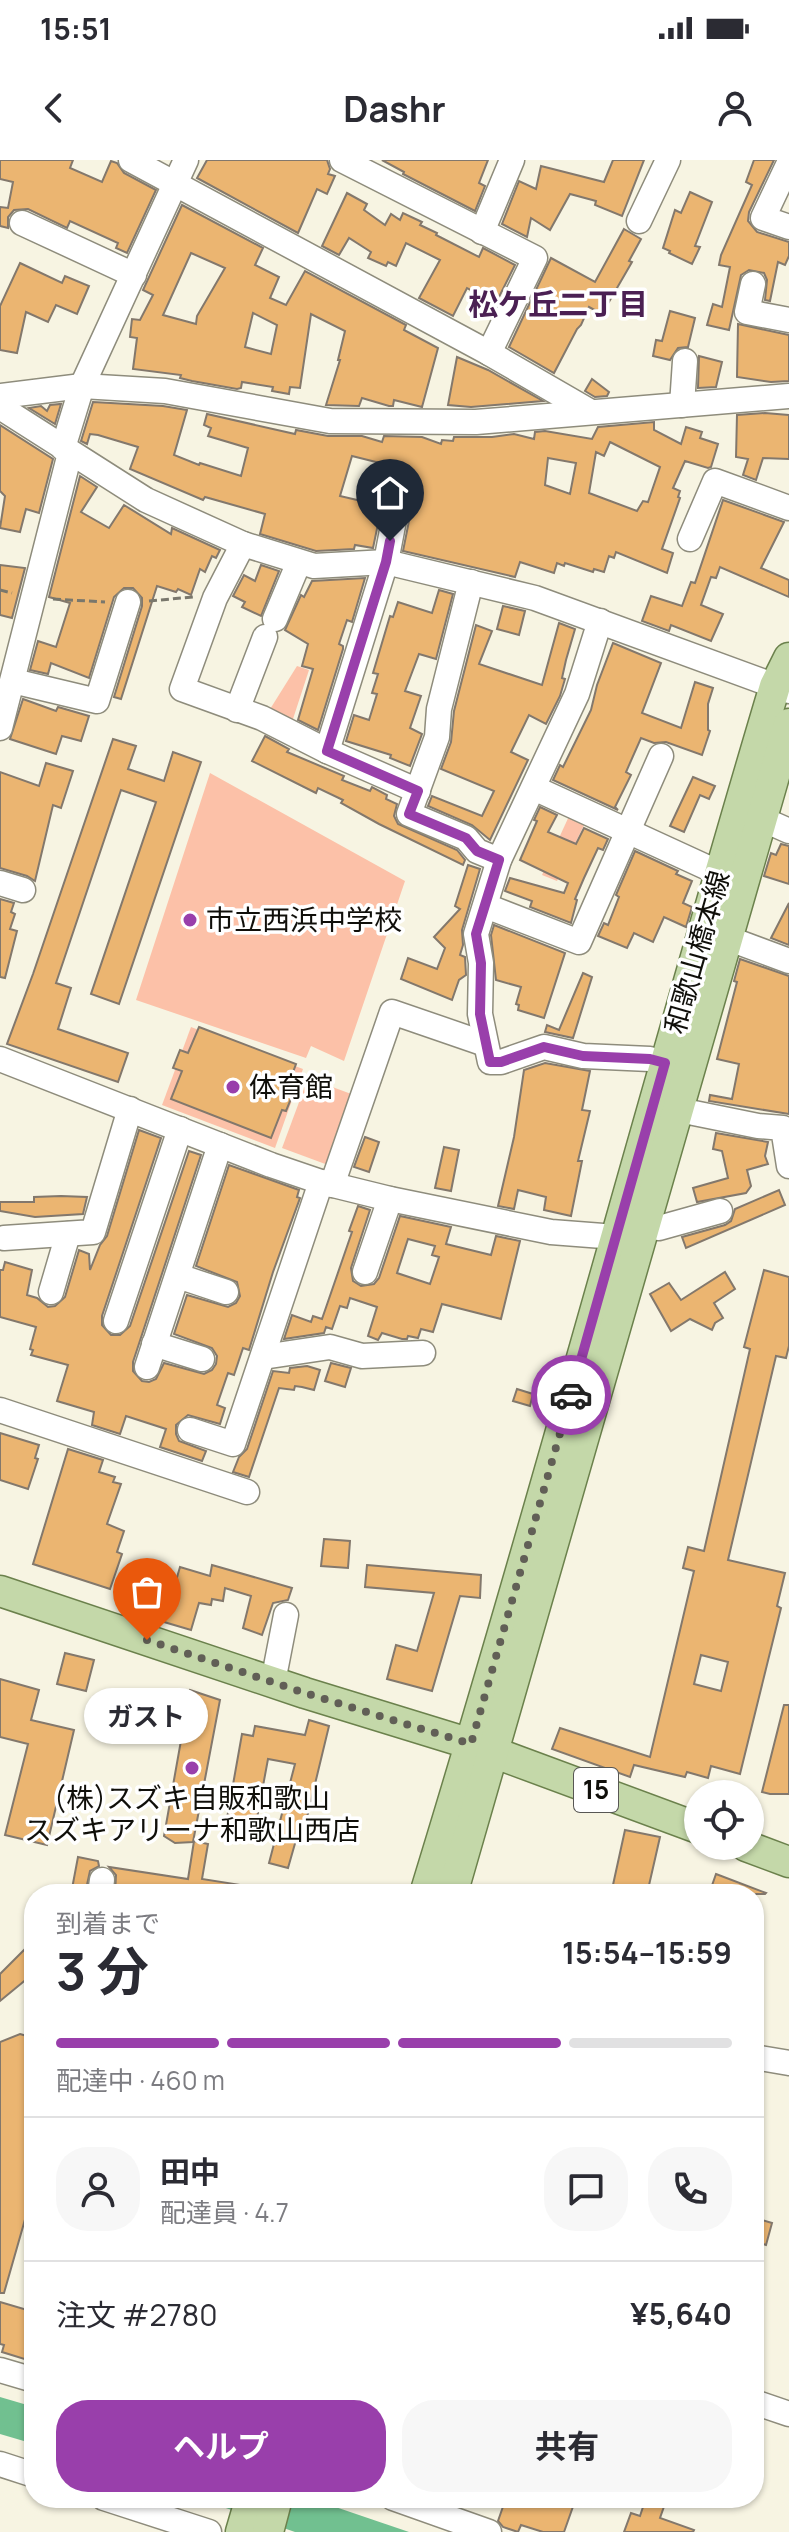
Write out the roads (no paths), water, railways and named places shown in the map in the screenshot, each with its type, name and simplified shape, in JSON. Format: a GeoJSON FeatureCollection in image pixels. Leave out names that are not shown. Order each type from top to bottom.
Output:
{"type":"FeatureCollection","features":[{"type":"Feature","properties":{"kind":"main road","name":"和歌山橋本線"},"geometry":{"type":"LineString","coordinates":[[634,1236],[665,1063],[719,873],[782,689],[789,658]]}},
{"type":"Feature","properties":{"kind":"main road","name":"和歌山橋本線"},"geometry":{"type":"LineString","coordinates":[[454,1884],[483,1748],[634,1236],[679,1110],[727,938],[775,825],[789,724]]}},
{"type":"Feature","properties":{"kind":"main road","name":"15"},"geometry":{"type":"LineString","coordinates":[[0,1591],[483,1748],[684,1823]]}},
{"type":"Feature","properties":{"kind":"main road","name":"和歌山橋本線"},"geometry":{"type":"LineString","coordinates":[[429,1884],[483,1748]]}},
{"type":"Feature","properties":{"kind":"main road"},"geometry":{"type":"LineString","coordinates":[[764,1853],[789,1862]]}},
{"type":"Feature","properties":{"kind":"main road"},"geometry":{"type":"LineString","coordinates":[[241,2532],[248,2508]]}},
{"type":"Feature","properties":{"kind":"main road"},"geometry":{"type":"LineString","coordinates":[[268,2532],[274,2508]]}},
{"type":"Feature","properties":{"kind":"street"},"geometry":{"type":"LineString","coordinates":[[131,160],[489,353],[589,411]]}},
{"type":"Feature","properties":{"kind":"street"},"geometry":{"type":"LineString","coordinates":[[0,728],[82,386],[186,160]]}},
{"type":"Feature","properties":{"kind":"street"},"geometry":{"type":"LineString","coordinates":[[342,160],[535,258],[489,353]]}},
{"type":"Feature","properties":{"kind":"street"},"geometry":{"type":"LineString","coordinates":[[482,232],[512,160]]}},
{"type":"Feature","properties":{"kind":"street"},"geometry":{"type":"LineString","coordinates":[[639,221],[668,160]]}},
{"type":"Feature","properties":{"kind":"street"},"geometry":{"type":"LineString","coordinates":[[789,163],[763,218],[789,227]]}},
{"type":"Feature","properties":{"kind":"street"},"geometry":{"type":"LineString","coordinates":[[22,223],[134,275]]}},
{"type":"Feature","properties":{"kind":"street"},"geometry":{"type":"LineString","coordinates":[[753,284],[747,312],[789,320]]}},
{"type":"Feature","properties":{"kind":"street"},"geometry":{"type":"LineString","coordinates":[[682,405],[685,361]]}},
{"type":"Feature","properties":{"kind":"street"},"geometry":{"type":"LineString","coordinates":[[0,396],[82,386],[165,391],[330,421],[476,422],[789,396]]}},
{"type":"Feature","properties":{"kind":"street"},"geometry":{"type":"LineString","coordinates":[[0,407],[146,500],[243,544],[314,566],[386,562],[535,598],[782,689]]}},
{"type":"Feature","properties":{"kind":"street"},"geometry":{"type":"LineString","coordinates":[[690,539],[715,481],[789,508]]}},
{"type":"Feature","properties":{"kind":"street"},"geometry":{"type":"LineString","coordinates":[[327,751],[386,562],[398,499]]}},
{"type":"Feature","properties":{"kind":"street"},"geometry":{"type":"LineString","coordinates":[[243,544],[215,598],[182,689],[262,718],[418,791]]}},
{"type":"Feature","properties":{"kind":"street"},"geometry":{"type":"LineString","coordinates":[[237,710],[299,562]]}},
{"type":"Feature","properties":{"kind":"street"},"geometry":{"type":"LineString","coordinates":[[471,582],[439,709],[437,737],[409,814],[466,838],[477,851],[499,860]]}},
{"type":"Feature","properties":{"kind":"street"},"geometry":{"type":"LineString","coordinates":[[13,681],[97,701],[128,602]]}},
{"type":"Feature","properties":{"kind":"street"},"geometry":{"type":"LineString","coordinates":[[600,621],[577,694],[499,860],[476,934],[481,963],[480,1014],[490,1062],[501,1062],[544,1047],[583,1056],[650,1059],[665,1063]]}},
{"type":"Feature","properties":{"kind":"street"},"geometry":{"type":"LineString","coordinates":[[486,906],[579,942],[661,756]]}},
{"type":"Feature","properties":{"kind":"street"},"geometry":{"type":"LineString","coordinates":[[534,788],[719,873]]}},
{"type":"Feature","properties":{"kind":"street"},"geometry":{"type":"LineString","coordinates":[[727,938],[789,961]]}},
{"type":"Feature","properties":{"kind":"street"},"geometry":{"type":"LineString","coordinates":[[190,1430],[233,1444],[392,1012],[485,1044]]}},
{"type":"Feature","properties":{"kind":"street"},"geometry":{"type":"LineString","coordinates":[[0,1059],[135,1107],[220,1145],[327,1183],[390,1199],[551,1232],[634,1236],[720,1211]]}},
{"type":"Feature","properties":{"kind":"street"},"geometry":{"type":"LineString","coordinates":[[4,1238],[93,1232],[135,1107]]}},
{"type":"Feature","properties":{"kind":"street"},"geometry":{"type":"LineString","coordinates":[[679,1110],[783,1128],[789,1166]]}},
{"type":"Feature","properties":{"kind":"street"},"geometry":{"type":"LineString","coordinates":[[116,1321],[180,1129]]}},
{"type":"Feature","properties":{"kind":"street"},"geometry":{"type":"LineString","coordinates":[[202,1359],[150,1356],[220,1145]]}},
{"type":"Feature","properties":{"kind":"street"},"geometry":{"type":"LineString","coordinates":[[365,1272],[390,1199]]}},
{"type":"Feature","properties":{"kind":"street"},"geometry":{"type":"LineString","coordinates":[[51,1292],[68,1234]]}},
{"type":"Feature","properties":{"kind":"street"},"geometry":{"type":"LineString","coordinates":[[178,1276],[226,1292]]}},
{"type":"Feature","properties":{"kind":"street"},"geometry":{"type":"LineString","coordinates":[[263,1357],[330,1347],[362,1356],[423,1353]]}},
{"type":"Feature","properties":{"kind":"street"},"geometry":{"type":"LineString","coordinates":[[0,1410],[247,1492]]}},
{"type":"Feature","properties":{"kind":"street"},"geometry":{"type":"LineString","coordinates":[[273,1682],[286,1615]]}},
{"type":"Feature","properties":{"kind":"street"},"geometry":{"type":"LineString","coordinates":[[764,2059],[789,2063]]}},
{"type":"Feature","properties":{"kind":"street"},"geometry":{"type":"LineString","coordinates":[[0,2370],[24,2377]]}},
{"type":"Feature","properties":{"kind":"street"},"geometry":{"type":"LineString","coordinates":[[764,2405],[789,2414]]}},
{"type":"Feature","properties":{"kind":"street"},"geometry":{"type":"LineString","coordinates":[[0,2464],[24,2472]]}},
{"type":"Feature","properties":{"kind":"street"},"geometry":{"type":"LineString","coordinates":[[135,2508],[209,2532]]}},
{"type":"Feature","properties":{"kind":"street"},"geometry":{"type":"LineString","coordinates":[[421,2508],[489,2532]]}},
{"type":"Feature","properties":{"kind":"place","name":"市立西浜中学校"},"geometry":{"type":"Point","coordinates":[190,920]}},
{"type":"Feature","properties":{"kind":"place","name":"体育館"},"geometry":{"type":"Point","coordinates":[233,1087]}},
{"type":"Feature","properties":{"kind":"place","name":"ガスト"},"geometry":{"type":"Point","coordinates":[147,1640]}},
{"type":"Feature","properties":{"kind":"place","name":"(株)スズキ自販和歌山 スズキアリーナ和歌山西店"},"geometry":{"type":"Point","coordinates":[192,1768]}},
{"type":"Feature","properties":{"kind":"district","name":"松ケ丘二丁目"},"geometry":{"type":"Point","coordinates":[558,305]}}]}
